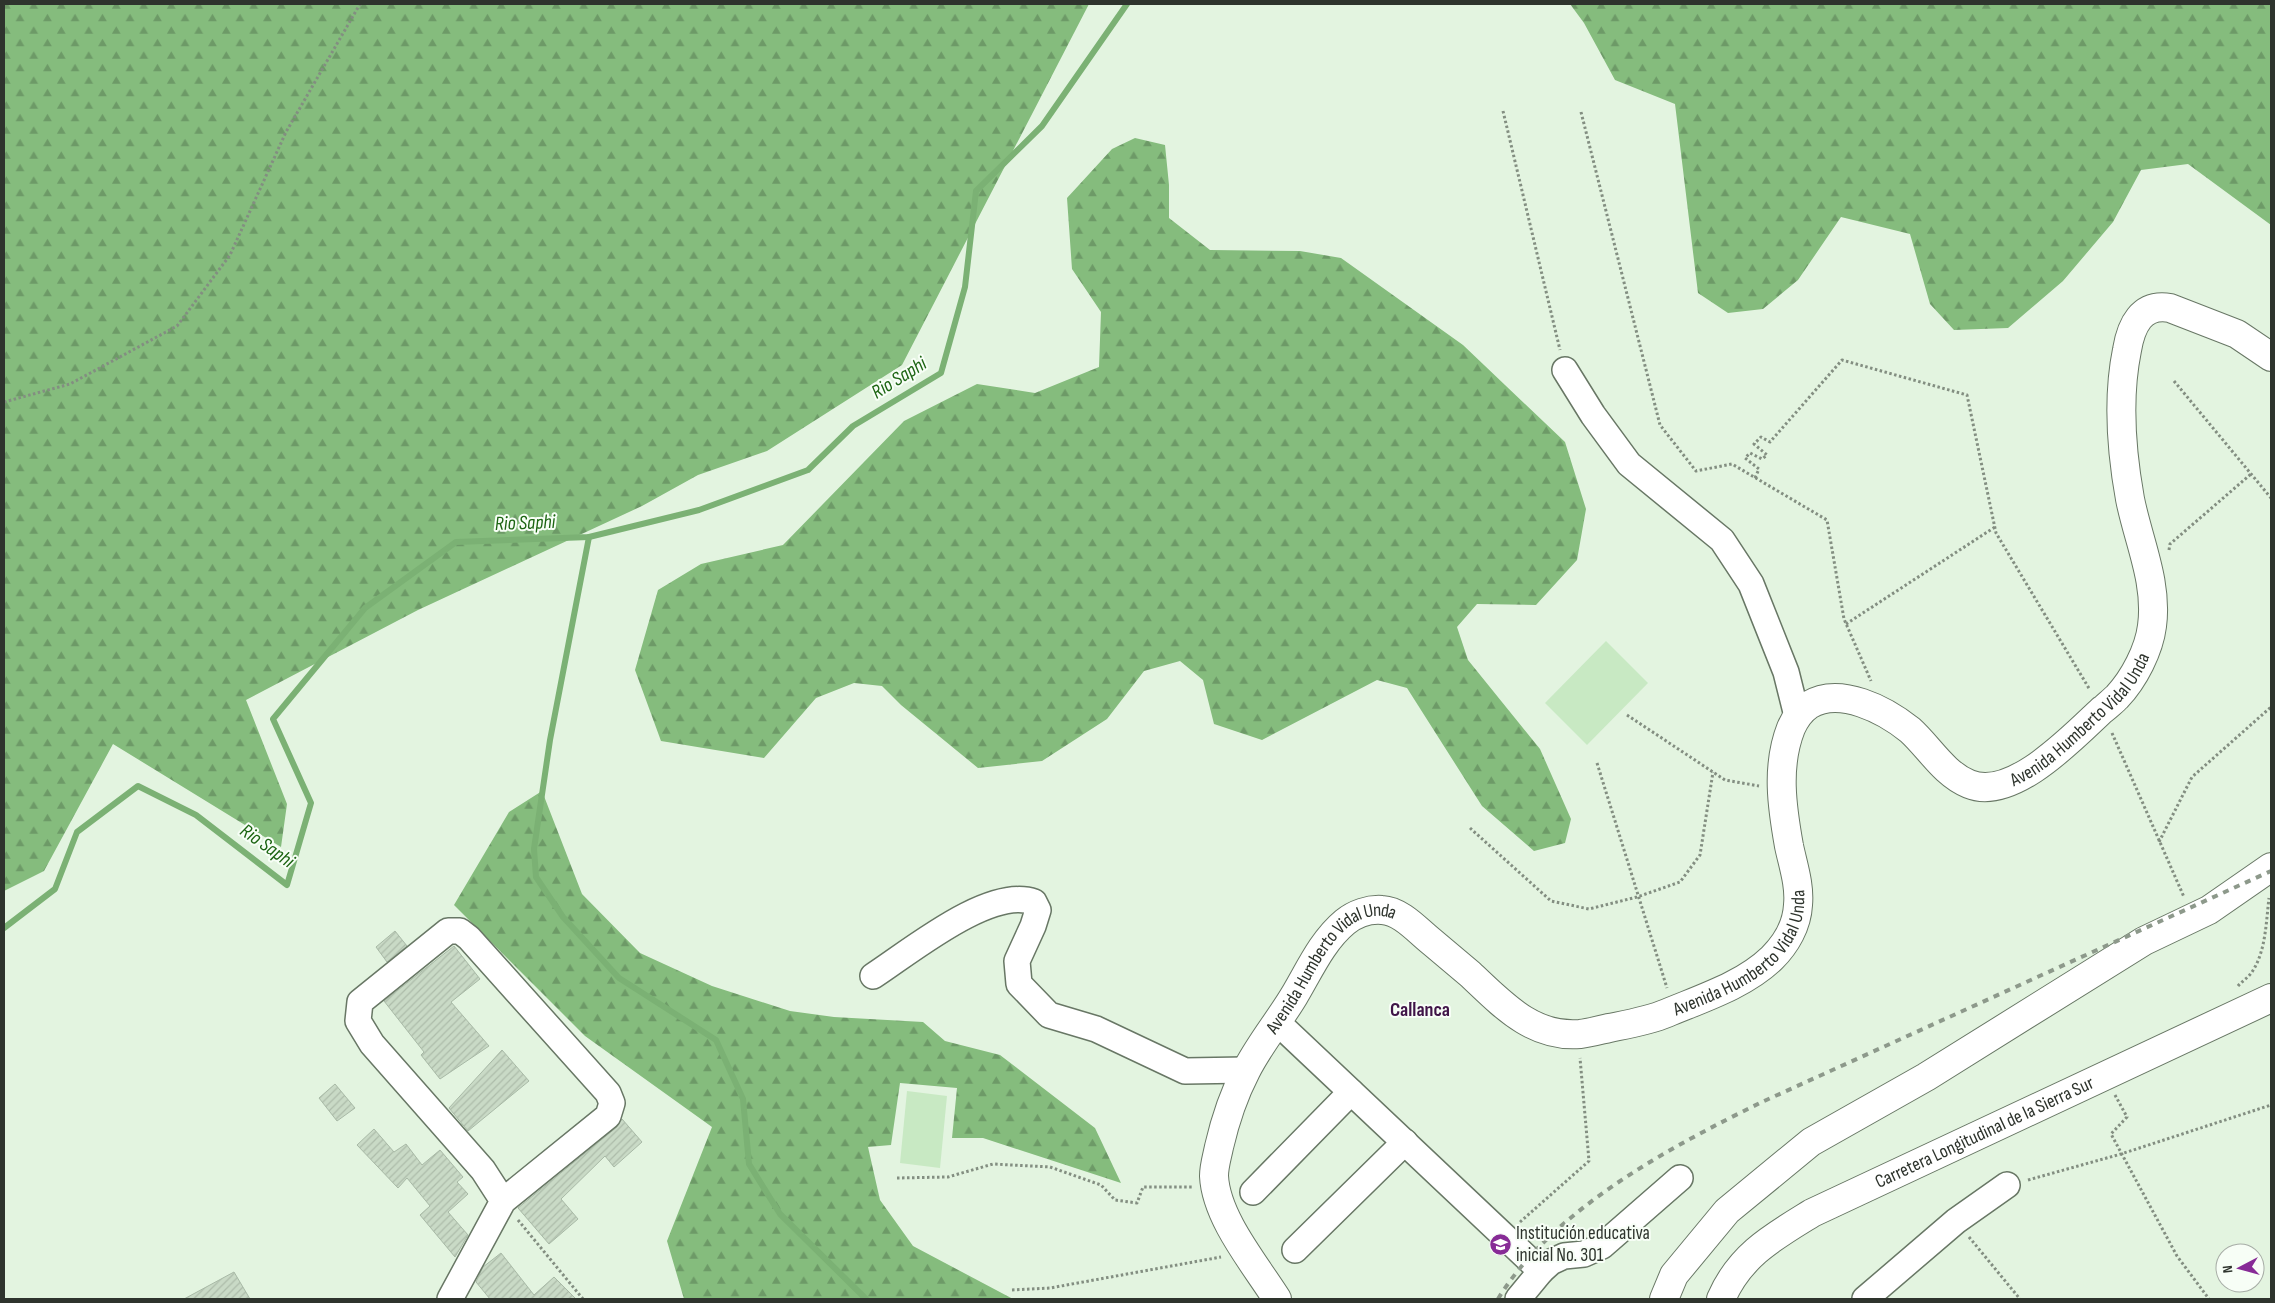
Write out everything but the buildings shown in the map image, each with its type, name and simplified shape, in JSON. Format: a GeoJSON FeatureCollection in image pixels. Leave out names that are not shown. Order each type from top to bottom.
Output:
{"type":"FeatureCollection","features":[{"type":"Feature","properties":{"kind":"main road","name":"Avenida Humberto Vidal Unda"},"geometry":{"type":"LineString","coordinates":[[1277,1299],[1225,1215],[1216,1187],[1214,1169],[1224,1128],[1246,1070],[1316,957],[1343,923],[1358,914],[1387,910],[1405,920],[1471,975],[1498,1002],[1525,1021],[1554,1032],[1578,1034],[1651,1020],[1714,994],[1762,967],[1781,949],[1793,929],[1798,906],[1796,879],[1787,834],[1782,790],[1785,744],[1797,716],[1810,704],[1838,698],[1860,702],[1887,715],[1909,730],[1959,778],[1968,784],[1989,787],[2001,785],[2034,768],[2074,737],[2117,697],[2128,682],[2146,649],[2152,626],[2153,597],[2144,550],[2131,502],[2122,437],[2121,376],[2129,338],[2140,315],[2158,306],[2170,308],[2237,334],[2271,357]]}},
{"type":"Feature","properties":{"kind":"main road"},"geometry":{"type":"LineString","coordinates":[[1664,1299],[1674,1275],[1728,1211],[1811,1142],[1926,1077],[2144,941],[2209,910],[2271,867]]}},
{"type":"Feature","properties":{"kind":"main road","name":"Carretera Longitudinal de la Sierra Sur"},"geometry":{"type":"LineString","coordinates":[[1721,1299],[1748,1257],[1771,1238],[1812,1213],[2271,998]]}},
{"type":"Feature","properties":{"kind":"street"},"geometry":{"type":"LineString","coordinates":[[1565,370],[1593,415],[1629,464],[1722,540],[1751,584],[1786,672],[1797,716]]}},
{"type":"Feature","properties":{"kind":"street"},"geometry":{"type":"LineString","coordinates":[[873,976],[968,914],[996,902],[1024,898],[1034,902],[1038,910],[1017,961],[1019,984],[1049,1015],[1096,1029],[1185,1071],[1246,1070]]}},
{"type":"Feature","properties":{"kind":"street"},"geometry":{"type":"LineString","coordinates":[[450,1299],[503,1201],[608,1116],[612,1103],[608,1093],[469,938],[460,931],[448,931],[360,1002],[358,1021],[372,1044],[483,1170],[503,1201]]}},
{"type":"Feature","properties":{"kind":"street"},"geometry":{"type":"LineString","coordinates":[[1277,1022],[1541,1271]]}},
{"type":"Feature","properties":{"kind":"street"},"geometry":{"type":"LineString","coordinates":[[1253,1192],[1351,1092]]}},
{"type":"Feature","properties":{"kind":"street"},"geometry":{"type":"LineString","coordinates":[[1294,1250],[1405,1142]]}},
{"type":"Feature","properties":{"kind":"street"},"geometry":{"type":"LineString","coordinates":[[1518,1299],[1551,1262],[1564,1256],[1584,1254],[1597,1248],[1680,1178]]}},
{"type":"Feature","properties":{"kind":"street"},"geometry":{"type":"LineString","coordinates":[[1865,1299],[1956,1222],[2007,1185]]}},
{"type":"Feature","properties":{"kind":"path"},"geometry":{"type":"LineString","coordinates":[[4,402],[70,384],[176,326],[230,255],[286,132],[360,4]]}},
{"type":"Feature","properties":{"kind":"path"},"geometry":{"type":"LineString","coordinates":[[1503,111],[1565,370]]}},
{"type":"Feature","properties":{"kind":"path"},"geometry":{"type":"LineString","coordinates":[[1581,112],[1660,425],[1696,471],[1732,464],[1827,520],[1846,624],[1887,715]]}},
{"type":"Feature","properties":{"kind":"path"},"geometry":{"type":"LineString","coordinates":[[1755,478],[1759,469],[1744,458],[1750,453],[1762,459],[1767,454],[1754,444],[1761,437],[1770,442],[1842,360],[1966,395],[1996,533],[2102,710],[2187,903]]}},
{"type":"Feature","properties":{"kind":"path"},"geometry":{"type":"LineString","coordinates":[[2174,381],[2271,498]]}},
{"type":"Feature","properties":{"kind":"path"},"geometry":{"type":"LineString","coordinates":[[2169,553],[2170,544],[2252,474]]}},
{"type":"Feature","properties":{"kind":"path"},"geometry":{"type":"LineString","coordinates":[[1846,624],[1994,526]]}},
{"type":"Feature","properties":{"kind":"path"},"geometry":{"type":"LineString","coordinates":[[2159,842],[2192,777],[2271,707]]}},
{"type":"Feature","properties":{"kind":"path"},"geometry":{"type":"LineString","coordinates":[[1627,714],[1725,780],[1782,790]]}},
{"type":"Feature","properties":{"kind":"path"},"geometry":{"type":"LineString","coordinates":[[1597,763],[1637,897],[1674,1010]]}},
{"type":"Feature","properties":{"kind":"path"},"geometry":{"type":"LineString","coordinates":[[1470,828],[1551,902],[1589,909],[1637,897],[1680,882],[1700,855],[1713,772]]}},
{"type":"Feature","properties":{"kind":"path"},"geometry":{"type":"LineString","coordinates":[[2236,988],[2251,974],[2255,966],[2266,930],[2269,894]]}},
{"type":"Feature","properties":{"kind":"path"},"geometry":{"type":"LineString","coordinates":[[1504,1235],[1589,1161],[1578,1034]]}},
{"type":"Feature","properties":{"kind":"path"},"geometry":{"type":"LineString","coordinates":[[2104,1075],[2127,1117],[2111,1134],[2177,1256],[2209,1299]]}},
{"type":"Feature","properties":{"kind":"path"},"geometry":{"type":"LineString","coordinates":[[2007,1185],[2122,1154],[2271,1105]]}},
{"type":"Feature","properties":{"kind":"path"},"geometry":{"type":"LineString","coordinates":[[897,1178],[948,1177],[993,1164],[1050,1167],[1101,1185],[1115,1200],[1137,1203],[1144,1187],[1216,1187]]}},
{"type":"Feature","properties":{"kind":"path"},"geometry":{"type":"LineString","coordinates":[[503,1201],[583,1299]]}},
{"type":"Feature","properties":{"kind":"path"},"geometry":{"type":"LineString","coordinates":[[1956,1222],[2020,1299]]}},
{"type":"Feature","properties":{"kind":"path"},"geometry":{"type":"LineString","coordinates":[[1012,1290],[1050,1288],[1247,1252]]}},
{"type":"Feature","properties":{"kind":"green space"},"geometry":{"type":"Polygon","coordinates":[[[4,4],[1089,4],[902,365],[767,451],[698,475],[642,506],[418,610],[246,700],[287,804],[281,847],[113,744],[44,871],[4,891],[4,4]]]}},
{"type":"Feature","properties":{"kind":"green space"},"geometry":{"type":"Polygon","coordinates":[[[1570,4],[2271,4],[2271,225],[2188,164],[2141,170],[2113,222],[2063,281],[2008,328],[1954,330],[1930,304],[1910,234],[1841,217],[1798,280],[1763,309],[1728,313],[1698,293],[1675,104],[1615,80],[1584,23],[1570,4]]]}},
{"type":"Feature","properties":{"kind":"green space"},"geometry":{"type":"Polygon","coordinates":[[[1135,138],[1165,145],[1169,185],[1169,218],[1210,250],[1300,251],[1341,258],[1463,345],[1565,442],[1586,509],[1577,560],[1536,605],[1477,604],[1457,627],[1468,660],[1540,749],[1571,819],[1565,843],[1534,851],[1482,806],[1407,688],[1377,680],[1262,740],[1214,724],[1203,680],[1180,661],[1144,671],[1107,719],[1042,761],[978,768],[901,705],[882,686],[854,683],[816,698],[764,758],[661,741],[635,670],[658,590],[701,564],[783,545],[904,421],[977,384],[1035,393],[1099,367],[1101,312],[1072,269],[1067,198],[1112,149],[1135,138]]]}},
{"type":"Feature","properties":{"kind":"green space"},"geometry":{"type":"Polygon","coordinates":[[[1606,641],[1648,683],[1587,745],[1545,703],[1606,641]]]}},
{"type":"Feature","properties":{"kind":"green space"},"geometry":{"type":"Polygon","coordinates":[[[542,791],[582,894],[640,953],[712,986],[790,1011],[834,1017],[923,1022],[945,1041],[1000,1055],[1095,1128],[1121,1183],[983,1138],[952,1138],[957,1088],[900,1083],[891,1145],[868,1147],[880,1200],[913,1246],[1013,1299],[684,1299],[667,1241],[712,1127],[585,1036],[454,905],[509,812],[542,791]]]}},
{"type":"Feature","properties":{"kind":"green space"},"geometry":{"type":"Polygon","coordinates":[[[907,1091],[947,1096],[940,1168],[900,1163],[907,1091]]]}},
{"type":"Feature","properties":{"kind":"waterway","name":"Rio Saphi"},"geometry":{"type":"LineString","coordinates":[[4,928],[55,889],[77,832],[138,786],[196,815],[287,885],[311,803],[273,719],[365,608],[456,542],[589,537],[699,510],[808,470],[853,426],[941,373],[965,287],[976,191],[1042,126],[1127,4]]}},
{"type":"Feature","properties":{"kind":"waterway"},"geometry":{"type":"LineString","coordinates":[[589,537],[550,740],[534,849],[536,877],[563,917],[619,978],[716,1040],[743,1099],[749,1164],[780,1214],[866,1299]]}},
{"type":"Feature","properties":{"kind":"railway"},"geometry":{"type":"LineString","coordinates":[[1498,1299],[1521,1267],[1549,1237],[1581,1209],[1616,1184],[1690,1139],[1762,1102],[2271,871]]}},
{"type":"Feature","properties":{"kind":"place","name":"Institución educativa inicial No. 301"},"geometry":{"type":"Point","coordinates":[1500,1244]}},
{"type":"Feature","properties":{"kind":"district","name":"Callanca"},"geometry":{"type":"Point","coordinates":[1420,1010]}}]}
